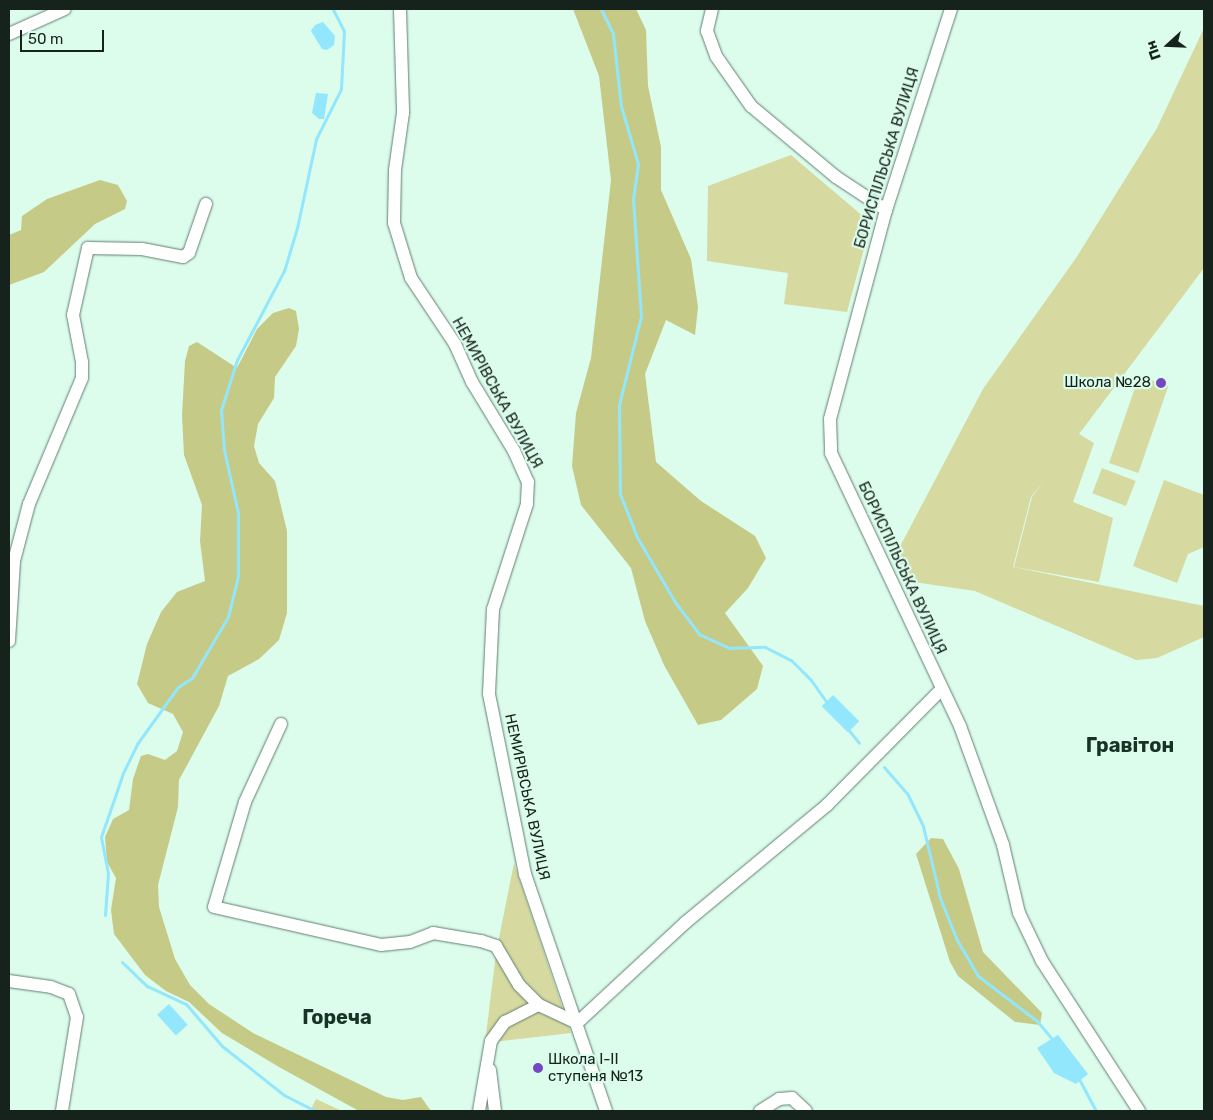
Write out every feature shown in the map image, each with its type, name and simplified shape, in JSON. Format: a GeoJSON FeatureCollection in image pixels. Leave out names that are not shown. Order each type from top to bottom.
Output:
{"type":"FeatureCollection","features":[{"type":"Feature","properties":{"kind":"street"},"geometry":{"type":"LineString","coordinates":[[9,34],[64,9]]}},
{"type":"Feature","properties":{"kind":"street","name":"НЕМИРІВСЬКА ВУЛИЦЯ"},"geometry":{"type":"LineString","coordinates":[[400,9],[404,112],[395,170],[394,223],[411,278],[455,344],[472,382],[514,451],[528,482],[527,504],[493,609],[489,694],[525,874],[606,1111]]}},
{"type":"Feature","properties":{"kind":"street"},"geometry":{"type":"LineString","coordinates":[[712,9],[707,31],[716,56],[751,106],[836,177],[886,210]]}},
{"type":"Feature","properties":{"kind":"street","name":"БОРИСПІЛЬСЬКА ВУЛИЦЯ"},"geometry":{"type":"LineString","coordinates":[[951,9],[886,210],[830,419],[831,453],[941,690],[960,726],[1003,845],[1019,912],[1042,961],[1139,1111]]}},
{"type":"Feature","properties":{"kind":"street"},"geometry":{"type":"LineString","coordinates":[[9,641],[14,561],[29,504],[82,378],[82,362],[73,315],[88,248],[142,249],[184,257],[189,253],[206,204]]}},
{"type":"Feature","properties":{"kind":"street"},"geometry":{"type":"LineString","coordinates":[[281,724],[245,802],[214,907],[381,944],[410,942],[433,933],[481,941],[496,946],[518,985],[539,1005],[577,1023],[686,922],[827,805],[941,690]]}},
{"type":"Feature","properties":{"kind":"street"},"geometry":{"type":"LineString","coordinates":[[9,981],[52,987],[69,994],[77,1017],[62,1111]]}},
{"type":"Feature","properties":{"kind":"street"},"geometry":{"type":"LineString","coordinates":[[479,1111],[491,1042],[505,1022],[539,1005]]}},
{"type":"Feature","properties":{"kind":"street"},"geometry":{"type":"LineString","coordinates":[[488,1057],[495,1111]]}},
{"type":"Feature","properties":{"kind":"street"},"geometry":{"type":"LineString","coordinates":[[760,1111],[780,1098],[792,1098],[806,1111]]}},
{"type":"Feature","properties":{"kind":"green space"},"geometry":{"type":"Polygon","coordinates":[[[573,9],[636,9],[646,30],[648,86],[661,147],[661,190],[691,259],[698,307],[695,335],[666,320],[645,374],[656,462],[701,501],[755,536],[766,558],[748,588],[725,613],[763,666],[757,689],[721,720],[698,725],[664,665],[645,621],[631,568],[581,505],[572,466],[576,413],[591,358],[611,180],[599,76],[573,9]]]}},
{"type":"Feature","properties":{"kind":"green space"},"geometry":{"type":"Polygon","coordinates":[[[1204,28],[1204,268],[1079,434],[1094,443],[1073,502],[1113,518],[1099,582],[1014,567],[1032,497],[1044,481],[1031,497],[1013,567],[1204,606],[1204,637],[1157,658],[1136,660],[975,591],[914,582],[895,556],[983,389],[1076,258],[1157,128],[1204,28]]]}},
{"type":"Feature","properties":{"kind":"green space"},"geometry":{"type":"Polygon","coordinates":[[[791,155],[871,223],[847,312],[784,304],[788,273],[707,261],[708,186],[791,155]]]}},
{"type":"Feature","properties":{"kind":"green space"},"geometry":{"type":"Polygon","coordinates":[[[100,180],[118,185],[127,201],[125,209],[95,224],[44,272],[9,285],[9,235],[21,230],[22,216],[47,199],[100,180]]]}},
{"type":"Feature","properties":{"kind":"green space"},"geometry":{"type":"Polygon","coordinates":[[[289,308],[296,311],[299,329],[296,346],[275,377],[274,398],[258,424],[254,446],[259,463],[275,481],[287,531],[287,613],[279,640],[259,659],[228,676],[219,706],[179,780],[178,807],[158,885],[159,907],[175,959],[190,985],[209,1004],[253,1033],[386,1097],[403,1100],[421,1097],[431,1111],[359,1111],[279,1067],[222,1033],[189,1002],[166,991],[145,975],[114,934],[111,910],[116,878],[107,862],[105,837],[113,819],[129,810],[133,779],[141,756],[148,754],[165,760],[177,751],[183,732],[173,714],[148,703],[137,684],[147,644],[161,612],[177,592],[205,581],[200,541],[202,505],[184,455],[182,415],[185,361],[189,346],[197,342],[237,368],[257,329],[273,313],[289,308]]]}},
{"type":"Feature","properties":{"kind":"green space"},"geometry":{"type":"Polygon","coordinates":[[[1139,376],[1168,386],[1138,473],[1109,463],[1139,376]]]}},
{"type":"Feature","properties":{"kind":"green space"},"geometry":{"type":"Polygon","coordinates":[[[1102,468],[1136,481],[1126,506],[1092,493],[1102,468]]]}},
{"type":"Feature","properties":{"kind":"green space"},"geometry":{"type":"Polygon","coordinates":[[[1164,480],[1204,495],[1204,547],[1188,554],[1177,583],[1133,566],[1164,480]]]}},
{"type":"Feature","properties":{"kind":"green space"},"geometry":{"type":"Polygon","coordinates":[[[931,838],[943,839],[959,869],[983,952],[1042,1013],[1040,1025],[1015,1022],[958,976],[950,962],[916,854],[931,838]]]}},
{"type":"Feature","properties":{"kind":"green space"},"geometry":{"type":"Polygon","coordinates":[[[514,863],[571,1033],[485,1043],[496,953],[514,863]]]}},
{"type":"Feature","properties":{"kind":"green space"},"geometry":{"type":"Polygon","coordinates":[[[316,1099],[342,1111],[310,1111],[316,1099]]]}},
{"type":"Feature","properties":{"kind":"water"},"geometry":{"type":"Polygon","coordinates":[[[323,22],[335,36],[334,45],[327,50],[322,49],[311,31],[315,25],[323,22]]]}},
{"type":"Feature","properties":{"kind":"water"},"geometry":{"type":"Polygon","coordinates":[[[316,93],[328,94],[324,119],[319,119],[312,113],[316,93]]]}},
{"type":"Feature","properties":{"kind":"water"},"geometry":{"type":"Polygon","coordinates":[[[833,695],[859,721],[848,732],[822,706],[833,695]]]}},
{"type":"Feature","properties":{"kind":"water"},"geometry":{"type":"Polygon","coordinates":[[[169,1004],[188,1025],[176,1036],[157,1015],[169,1004]]]}},
{"type":"Feature","properties":{"kind":"water"},"geometry":{"type":"Polygon","coordinates":[[[1058,1035],[1088,1074],[1076,1084],[1054,1073],[1037,1048],[1058,1035]]]}},
{"type":"Feature","properties":{"kind":"waterway"},"geometry":{"type":"LineString","coordinates":[[105,915],[108,873],[101,837],[123,773],[137,744],[178,687],[192,678],[228,617],[238,576],[238,513],[224,450],[221,410],[237,360],[284,271],[297,228],[316,139],[341,89],[344,31],[333,9]]}},
{"type":"Feature","properties":{"kind":"waterway"},"geometry":{"type":"LineString","coordinates":[[601,9],[613,34],[621,106],[638,164],[633,199],[641,316],[619,405],[620,494],[637,537],[675,602],[699,634],[729,648],[765,647],[792,661],[811,680],[829,706]]}},
{"type":"Feature","properties":{"kind":"waterway"},"geometry":{"type":"LineString","coordinates":[[847,728],[859,743]]}},
{"type":"Feature","properties":{"kind":"waterway"},"geometry":{"type":"LineString","coordinates":[[884,767],[907,793],[923,826],[940,898],[957,940],[978,976],[1037,1021],[1053,1040]]}},
{"type":"Feature","properties":{"kind":"waterway"},"geometry":{"type":"LineString","coordinates":[[122,962],[147,986],[186,1004],[222,1046],[284,1095],[315,1111]]}},
{"type":"Feature","properties":{"kind":"waterway"},"geometry":{"type":"LineString","coordinates":[[1079,1079],[1096,1111]]}},
{"type":"Feature","properties":{"kind":"place","name":"Школа №28"},"geometry":{"type":"Point","coordinates":[1161,383]}},
{"type":"Feature","properties":{"kind":"place","name":"Школа I-II ступеня №13"},"geometry":{"type":"Point","coordinates":[538,1068]}},
{"type":"Feature","properties":{"kind":"district","name":"Гравітон"},"geometry":{"type":"Point","coordinates":[1130,745]}},
{"type":"Feature","properties":{"kind":"district","name":"Гореча"},"geometry":{"type":"Point","coordinates":[337,1017]}}]}
